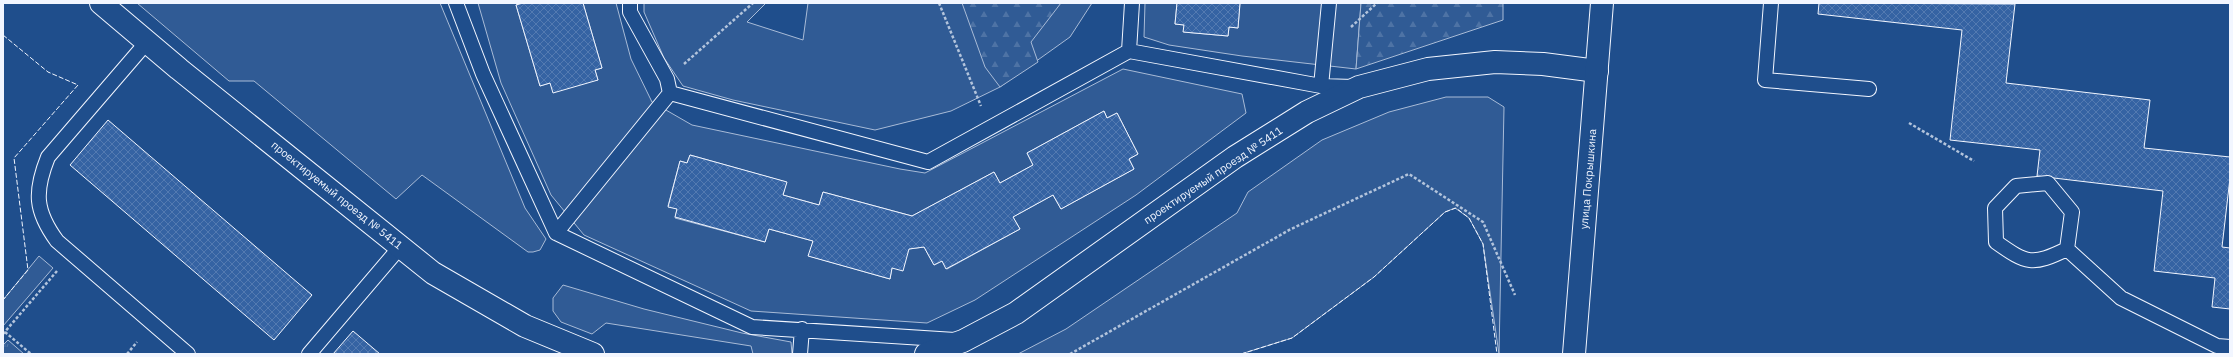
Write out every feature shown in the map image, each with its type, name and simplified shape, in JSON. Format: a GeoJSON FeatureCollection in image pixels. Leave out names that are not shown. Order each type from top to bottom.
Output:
{"type":"FeatureCollection","features":[{"type":"Feature","properties":{"kind":"street","name":"проектируемый проезд № 5411"},"geometry":{"type":"LineString","coordinates":[[101,3],[147,42],[433,273],[525,326],[593,354]]}},
{"type":"Feature","properties":{"kind":"street","name":"улица Покрышкина"},"geometry":{"type":"LineString","coordinates":[[1574,354],[1602,3]]}},
{"type":"Feature","properties":{"kind":"street","name":"проектируемый проезд № 5411"},"geometry":{"type":"LineString","coordinates":[[926,354],[963,341],[1016,313],[1234,157],[1307,112],[1359,87],[1428,70],[1495,62],[1543,64],[1597,71]]}},
{"type":"Feature","properties":{"kind":"lane"},"geometry":{"type":"LineString","coordinates":[[456,3],[483,74],[556,233],[752,327],[802,329],[963,341]]}},
{"type":"Feature","properties":{"kind":"lane"},"geometry":{"type":"LineString","coordinates":[[630,3],[630,12],[669,86],[928,162],[1129,50],[1321,86],[1359,87]]}},
{"type":"Feature","properties":{"kind":"lane"},"geometry":{"type":"LineString","coordinates":[[1129,50],[1132,3]]}},
{"type":"Feature","properties":{"kind":"lane"},"geometry":{"type":"LineString","coordinates":[[1321,86],[1329,3]]}},
{"type":"Feature","properties":{"kind":"lane"},"geometry":{"type":"LineString","coordinates":[[1771,3],[1766,80],[1869,88]]}},
{"type":"Feature","properties":{"kind":"lane"},"geometry":{"type":"LineString","coordinates":[[147,42],[48,157],[40,178],[38,196],[40,211],[46,226],[57,241],[188,354]]}},
{"type":"Feature","properties":{"kind":"lane"},"geometry":{"type":"LineString","coordinates":[[556,233],[669,86]]}},
{"type":"Feature","properties":{"kind":"lane"},"geometry":{"type":"LineString","coordinates":[[2048,183],[2072,212],[2067,249],[2042,261],[2018,258],[1996,242],[1995,208],[2016,186],[2048,183]]}},
{"type":"Feature","properties":{"kind":"lane"},"geometry":{"type":"LineString","coordinates":[[309,354],[401,246]]}},
{"type":"Feature","properties":{"kind":"lane"},"geometry":{"type":"LineString","coordinates":[[2067,249],[2120,298],[2217,346],[2230,348]]}},
{"type":"Feature","properties":{"kind":"lane"},"geometry":{"type":"LineString","coordinates":[[800,354],[802,329]]}},
{"type":"Feature","properties":{"kind":"path"},"geometry":{"type":"LineString","coordinates":[[669,86],[753,3]]}},
{"type":"Feature","properties":{"kind":"path"},"geometry":{"type":"LineString","coordinates":[[939,3],[990,128]]}},
{"type":"Feature","properties":{"kind":"path"},"geometry":{"type":"LineString","coordinates":[[1909,124],[1974,161]]}},
{"type":"Feature","properties":{"kind":"path"},"geometry":{"type":"LineString","coordinates":[[1070,354],[1291,229],[1409,174],[1483,222],[1515,295]]}},
{"type":"Feature","properties":{"kind":"path"},"geometry":{"type":"LineString","coordinates":[[31,354],[4,333],[71,254]]}},
{"type":"Feature","properties":{"kind":"shaded area"},"geometry":{"type":"Polygon","coordinates":[[[137,3],[440,3],[525,208],[546,239],[540,250],[528,252],[422,175],[396,199],[254,81],[229,81],[137,3]]]}},
{"type":"Feature","properties":{"kind":"shaded area"},"geometry":{"type":"Polygon","coordinates":[[[478,3],[523,3],[516,5],[540,86],[550,83],[598,80],[595,70],[602,68],[583,3],[616,3],[631,59],[652,102],[692,125],[900,169],[925,173],[1123,69],[1242,94],[1246,113],[1136,195],[975,300],[927,323],[751,311],[584,235],[551,195],[501,83],[478,3]],[[1104,111],[1027,153],[1033,165],[1000,183],[994,172],[912,216],[823,192],[819,205],[783,195],[786,182],[690,155],[687,163],[680,161],[668,206],[677,209],[675,218],[765,242],[769,229],[813,241],[809,256],[890,279],[892,268],[909,249],[924,247],[934,265],[942,261],[947,269],[1020,229],[1013,217],[1053,195],[1061,209],[1134,169],[1129,159],[1138,154],[1117,113],[1107,118],[1104,111]]]}},
{"type":"Feature","properties":{"kind":"shaded area"},"geometry":{"type":"Polygon","coordinates":[[[644,3],[766,3],[747,22],[803,40],[808,3],[1092,3],[1070,37],[1000,87],[951,111],[875,130],[733,100],[683,86],[664,58],[644,12],[644,3]]]}},
{"type":"Feature","properties":{"kind":"shaded area"},"geometry":{"type":"Polygon","coordinates":[[[1145,3],[1177,3],[1175,24],[1184,25],[1184,32],[1228,36],[1229,27],[1238,28],[1240,3],[1361,3],[1356,69],[1242,56],[1169,45],[1144,37],[1145,3]]]}},
{"type":"Feature","properties":{"kind":"shaded area"},"geometry":{"type":"Polygon","coordinates":[[[1446,97],[1488,97],[1504,107],[1499,354],[1483,244],[1469,218],[1455,208],[1445,212],[1374,277],[1292,338],[1241,354],[1018,354],[1066,329],[1237,213],[1248,192],[1322,140],[1389,112],[1446,97]]]}},
{"type":"Feature","properties":{"kind":"shaded area"},"geometry":{"type":"Polygon","coordinates":[[[39,256],[53,268],[3,326],[3,300],[39,256]]]}},
{"type":"Feature","properties":{"kind":"shaded area"},"geometry":{"type":"Polygon","coordinates":[[[563,285],[644,309],[742,333],[791,342],[792,354],[753,354],[751,346],[606,323],[592,334],[561,322],[553,311],[553,298],[563,285]]]}},
{"type":"Feature","properties":{"kind":"green space"},"geometry":{"type":"Polygon","coordinates":[[[962,3],[1061,3],[1031,42],[1038,62],[1000,87],[985,67],[962,3]]]}},
{"type":"Feature","properties":{"kind":"green space"},"geometry":{"type":"Polygon","coordinates":[[[1361,3],[1503,3],[1503,20],[1356,69],[1361,3]]]}},
{"type":"Feature","properties":{"kind":"green space"},"geometry":{"type":"Polygon","coordinates":[[[8,340],[24,354],[3,354],[3,345],[8,340]]]}},
{"type":"Feature","properties":{"kind":"building"},"geometry":{"type":"Polygon","coordinates":[[[523,3],[583,3],[602,68],[595,70],[598,80],[553,93],[550,83],[540,86],[516,5],[523,3]]]}},
{"type":"Feature","properties":{"kind":"building"},"geometry":{"type":"Polygon","coordinates":[[[1177,3],[1240,3],[1238,28],[1229,27],[1228,36],[1183,32],[1184,25],[1175,24],[1177,3]]]}},
{"type":"Feature","properties":{"kind":"building"},"geometry":{"type":"Polygon","coordinates":[[[1819,3],[2015,4],[2006,83],[2150,100],[2144,148],[2230,157],[2230,178],[2222,247],[2230,248],[2230,309],[2212,307],[2215,278],[2154,271],[2163,191],[2037,176],[2040,150],[1950,140],[1962,30],[1818,14],[1819,3]]]}},
{"type":"Feature","properties":{"kind":"building"},"geometry":{"type":"Polygon","coordinates":[[[1104,111],[1107,118],[1117,113],[1138,154],[1129,159],[1134,169],[1061,209],[1053,195],[1013,217],[1020,229],[946,269],[942,261],[934,265],[924,247],[909,249],[903,271],[892,268],[890,279],[808,256],[813,241],[769,229],[765,242],[675,217],[677,209],[668,207],[680,161],[687,163],[690,155],[787,182],[783,195],[819,205],[823,192],[912,216],[994,172],[1000,183],[1033,165],[1027,153],[1104,111]]]}},
{"type":"Feature","properties":{"kind":"building"},"geometry":{"type":"Polygon","coordinates":[[[108,120],[312,295],[274,340],[70,165],[108,120]]]}},
{"type":"Feature","properties":{"kind":"building"},"geometry":{"type":"Polygon","coordinates":[[[353,331],[380,354],[333,354],[353,331]]]}},
{"type":"Feature","properties":{"kind":"fence"},"geometry":{"type":"LineString","coordinates":[[3,35],[48,72],[78,85],[14,158],[28,270],[3,300]]}},
{"type":"Feature","properties":{"kind":"fence"},"geometry":{"type":"LineString","coordinates":[[1241,354],[1292,338],[1374,277],[1445,212],[1456,208],[1469,218],[1483,244],[1497,354]]}}]}
